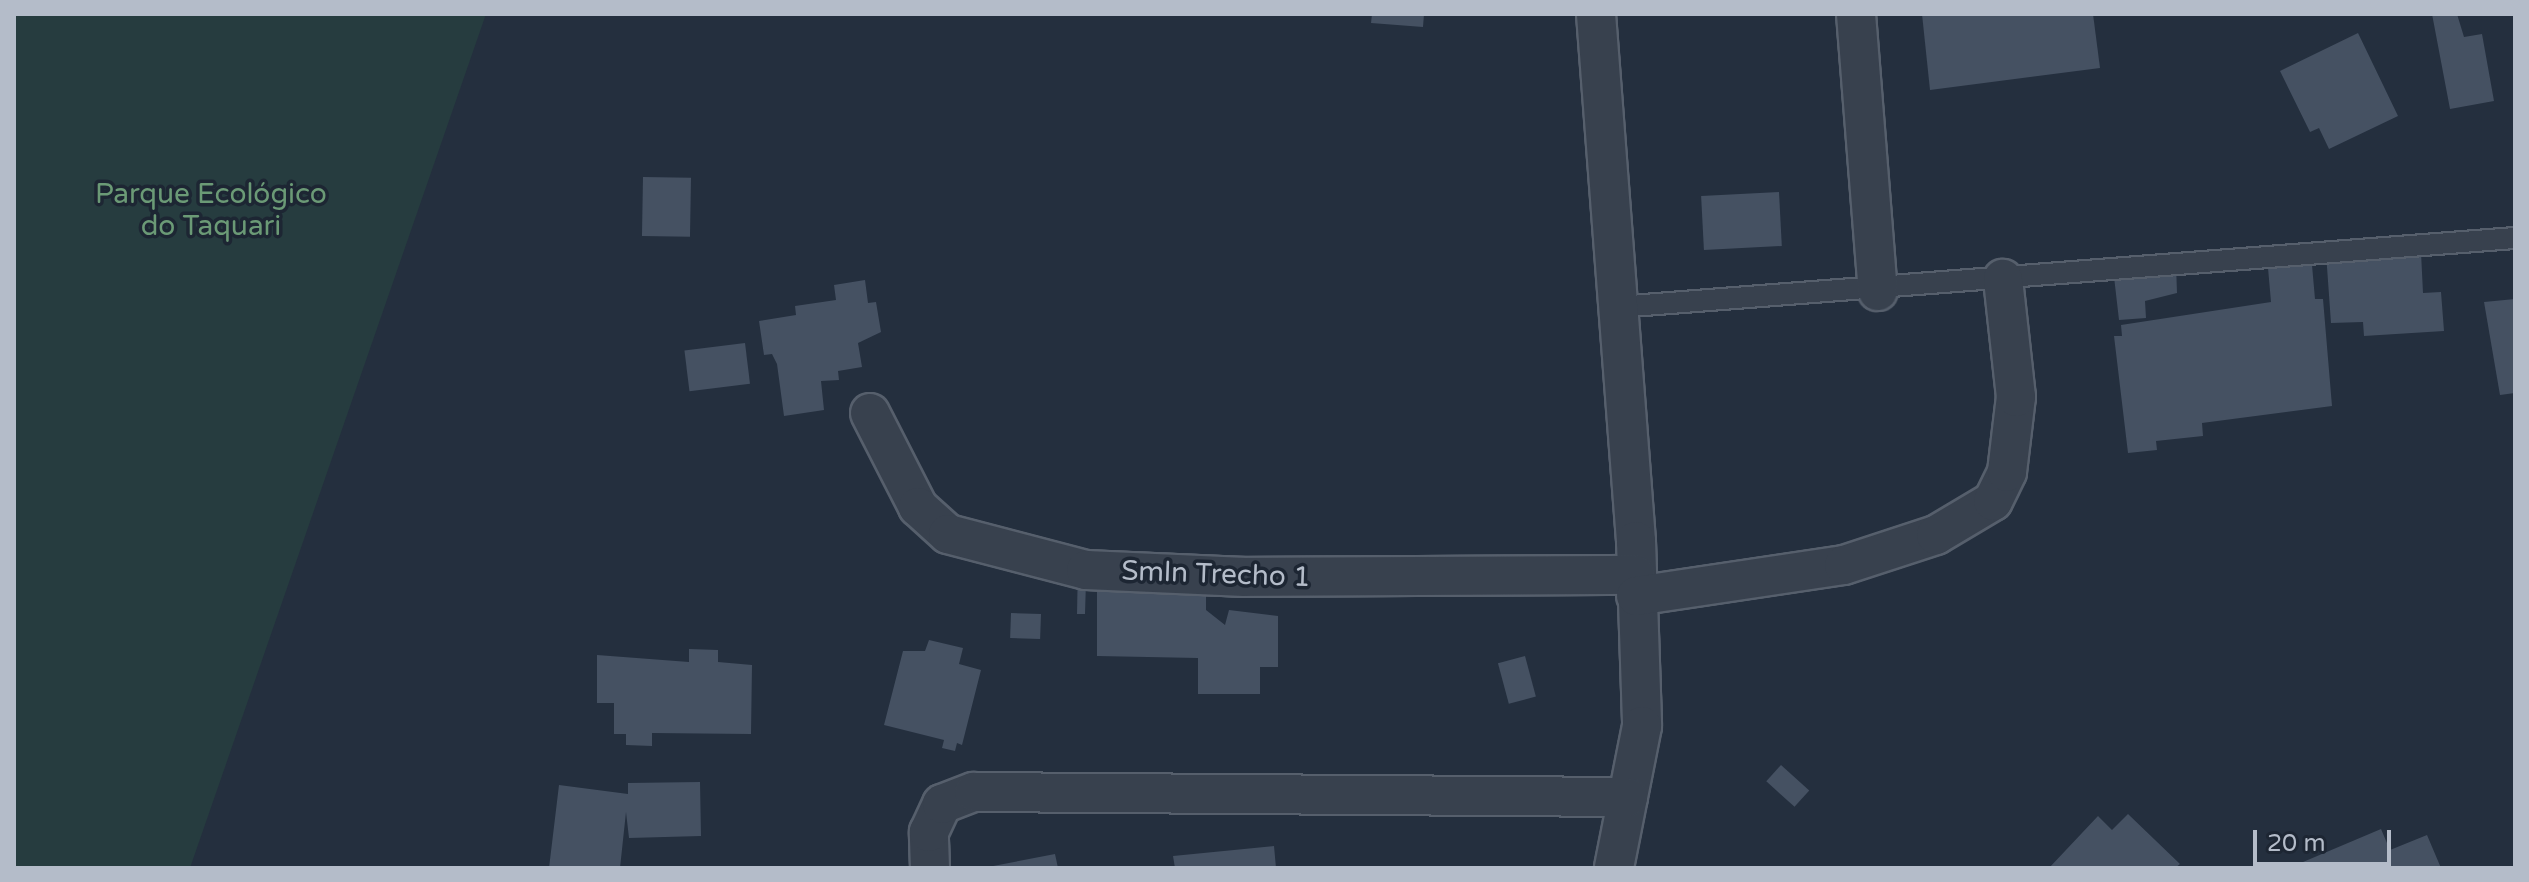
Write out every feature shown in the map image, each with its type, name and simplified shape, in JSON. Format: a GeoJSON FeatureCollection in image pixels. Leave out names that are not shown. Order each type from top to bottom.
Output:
{"type":"FeatureCollection","features":[{"type":"Feature","properties":{"kind":"street"},"geometry":{"type":"LineString","coordinates":[[1596,14],[1618,307],[1642,726],[1614,868]]}},
{"type":"Feature","properties":{"kind":"street"},"geometry":{"type":"LineString","coordinates":[[1856,14],[1878,291]]}},
{"type":"Feature","properties":{"kind":"street","name":"Smln Trecho 1"},"geometry":{"type":"LineString","coordinates":[[870,413],[918,507],[948,534],[1086,570],[1636,586],[1844,565],[1936,535],[1993,501],[2007,472],[2016,397],[2003,279]]}},
{"type":"Feature","properties":{"kind":"street"},"geometry":{"type":"LineString","coordinates":[[930,868],[929,832],[942,804],[974,792],[1628,797]]}},
{"type":"Feature","properties":{"kind":"lane"},"geometry":{"type":"LineString","coordinates":[[1618,307],[1878,291],[2260,254],[2515,238]]}},
{"type":"Feature","properties":{"kind":"green space","name":"Parque Ecológico do Taquari"},"geometry":{"type":"Polygon","coordinates":[[[14,14],[486,14],[190,868],[14,868],[14,14]]]}},
{"type":"Feature","properties":{"kind":"building"},"geometry":{"type":"Polygon","coordinates":[[[1372,14],[1424,14],[1423,27],[1371,23],[1372,14]]]}},
{"type":"Feature","properties":{"kind":"building"},"geometry":{"type":"Polygon","coordinates":[[[1922,14],[2093,14],[2100,68],[1930,90],[1922,14]]]}},
{"type":"Feature","properties":{"kind":"building"},"geometry":{"type":"Polygon","coordinates":[[[2432,14],[2457,14],[2464,37],[2482,34],[2494,101],[2450,109],[2432,14]]]}},
{"type":"Feature","properties":{"kind":"building"},"geometry":{"type":"Polygon","coordinates":[[[2358,33],[2398,116],[2329,149],[2319,128],[2310,132],[2280,71],[2358,33]]]}},
{"type":"Feature","properties":{"kind":"building"},"geometry":{"type":"Polygon","coordinates":[[[643,177],[691,178],[690,237],[642,236],[643,177]]]}},
{"type":"Feature","properties":{"kind":"building"},"geometry":{"type":"Polygon","coordinates":[[[1779,192],[1782,246],[1704,250],[1701,196],[1779,192]]]}},
{"type":"Feature","properties":{"kind":"building"},"geometry":{"type":"Polygon","coordinates":[[[2421,252],[2423,293],[2441,292],[2444,331],[2364,336],[2363,322],[2331,323],[2326,253],[2421,252]]]}},
{"type":"Feature","properties":{"kind":"building"},"geometry":{"type":"Polygon","coordinates":[[[2176,264],[2177,293],[2145,301],[2146,318],[2119,320],[2113,268],[2176,264]]]}},
{"type":"Feature","properties":{"kind":"building"},"geometry":{"type":"Polygon","coordinates":[[[2312,265],[2315,299],[2323,299],[2332,406],[2202,423],[2203,436],[2156,441],[2157,450],[2128,453],[2114,336],[2122,336],[2121,325],[2271,302],[2268,268],[2312,265]]]}},
{"type":"Feature","properties":{"kind":"building"},"geometry":{"type":"Polygon","coordinates":[[[865,280],[868,303],[876,302],[881,332],[858,343],[862,367],[838,371],[839,380],[821,381],[824,410],[784,416],[777,364],[772,354],[764,355],[759,321],[796,315],[795,306],[836,300],[834,285],[865,280]]]}},
{"type":"Feature","properties":{"kind":"building"},"geometry":{"type":"Polygon","coordinates":[[[2515,299],[2515,393],[2500,395],[2484,302],[2515,299]]]}},
{"type":"Feature","properties":{"kind":"building"},"geometry":{"type":"Polygon","coordinates":[[[745,343],[750,384],[689,391],[684,350],[745,343]]]}},
{"type":"Feature","properties":{"kind":"building"},"geometry":{"type":"Polygon","coordinates":[[[1078,564],[1086,581],[1085,614],[1077,614],[1078,564]]]}},
{"type":"Feature","properties":{"kind":"building"},"geometry":{"type":"Polygon","coordinates":[[[1097,583],[1206,584],[1206,610],[1225,625],[1229,610],[1278,616],[1278,667],[1260,667],[1260,694],[1198,694],[1198,658],[1097,656],[1097,583]]]}},
{"type":"Feature","properties":{"kind":"building"},"geometry":{"type":"Polygon","coordinates":[[[1011,613],[1041,614],[1040,639],[1010,638],[1011,613]]]}},
{"type":"Feature","properties":{"kind":"building"},"geometry":{"type":"Polygon","coordinates":[[[929,640],[963,648],[959,664],[981,670],[962,745],[957,743],[955,751],[942,748],[944,740],[884,725],[903,651],[925,651],[929,640]]]}},
{"type":"Feature","properties":{"kind":"building"},"geometry":{"type":"Polygon","coordinates":[[[689,649],[718,650],[718,662],[752,665],[751,734],[652,733],[652,746],[626,745],[626,734],[614,734],[614,703],[597,703],[597,655],[689,662],[689,649]]]}},
{"type":"Feature","properties":{"kind":"building"},"geometry":{"type":"Polygon","coordinates":[[[1525,656],[1536,697],[1509,704],[1498,663],[1525,656]]]}},
{"type":"Feature","properties":{"kind":"building"},"geometry":{"type":"Polygon","coordinates":[[[1781,765],[1809,790],[1795,807],[1766,781],[1781,765]]]}},
{"type":"Feature","properties":{"kind":"building"},"geometry":{"type":"Polygon","coordinates":[[[700,782],[701,836],[629,838],[626,812],[620,868],[549,868],[559,785],[628,794],[628,783],[700,782]]]}},
{"type":"Feature","properties":{"kind":"building"},"geometry":{"type":"Polygon","coordinates":[[[2128,814],[2180,864],[2175,868],[2049,868],[2098,816],[2112,830],[2128,814]]]}},
{"type":"Feature","properties":{"kind":"building"},"geometry":{"type":"Polygon","coordinates":[[[2381,829],[2390,850],[2427,835],[2441,868],[2306,868],[2303,862],[2381,829]]]}},
{"type":"Feature","properties":{"kind":"building"},"geometry":{"type":"Polygon","coordinates":[[[1274,846],[1276,868],[1175,868],[1173,856],[1274,846]]]}},
{"type":"Feature","properties":{"kind":"building"},"geometry":{"type":"Polygon","coordinates":[[[1055,854],[1058,868],[988,868],[988,867],[1055,854]]]}}]}
